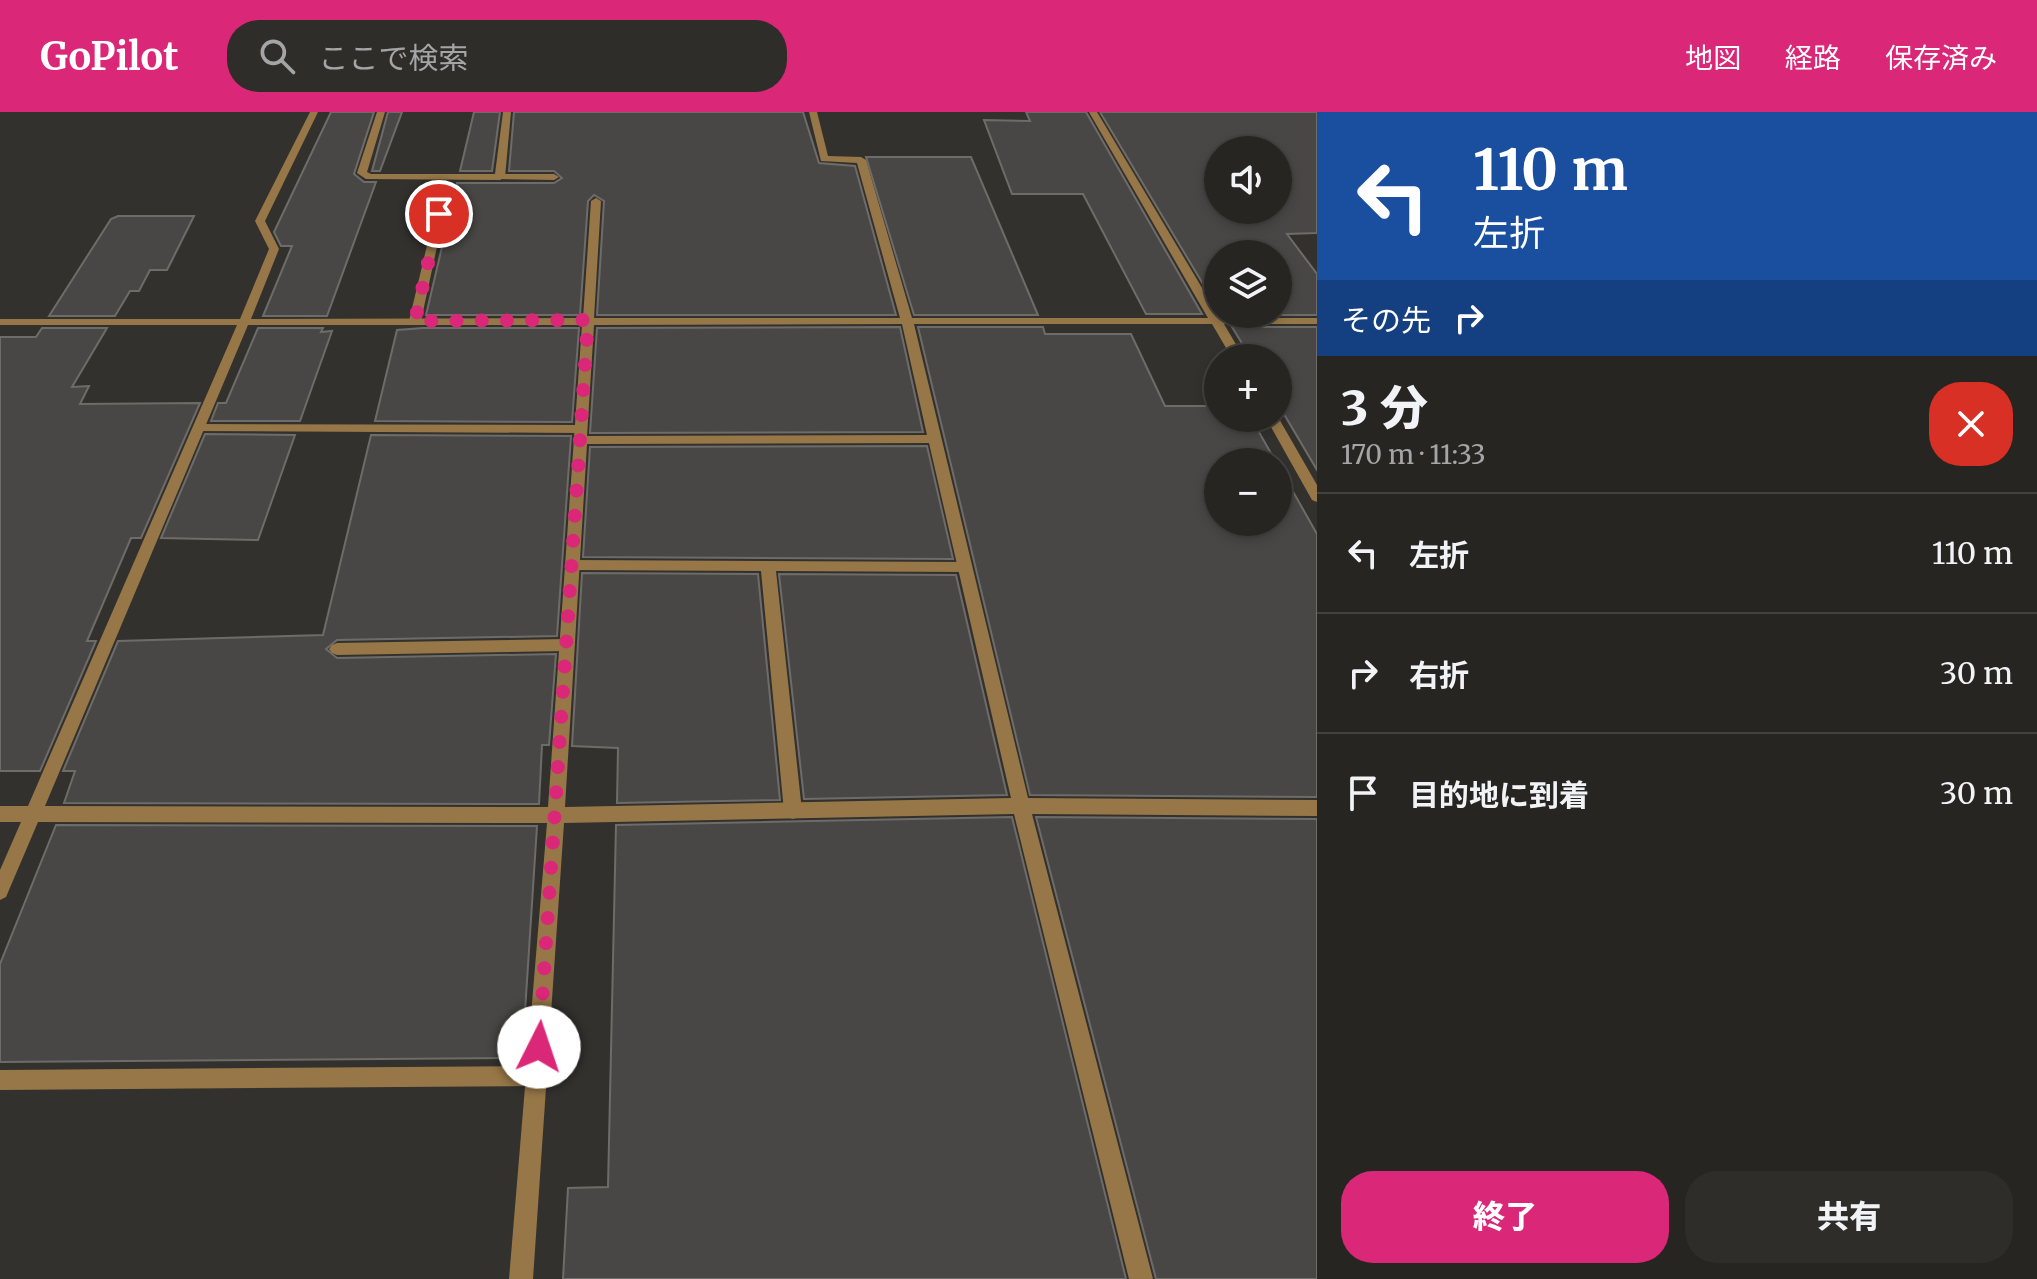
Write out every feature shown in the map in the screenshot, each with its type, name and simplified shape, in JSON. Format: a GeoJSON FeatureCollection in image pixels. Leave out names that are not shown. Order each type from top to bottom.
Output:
{"type":"FeatureCollection","features":[{"type":"Feature","properties":{"kind":"street"},"geometry":{"type":"LineString","coordinates":[[0,891],[274,249],[260,221],[314,112]]}},
{"type":"Feature","properties":{"kind":"street"},"geometry":{"type":"LineString","coordinates":[[381,112],[362,173],[365,175],[554,177]]}},
{"type":"Feature","properties":{"kind":"street"},"geometry":{"type":"LineString","coordinates":[[500,177],[507,112]]}},
{"type":"Feature","properties":{"kind":"street"},"geometry":{"type":"LineString","coordinates":[[813,112],[824,159],[861,160],[907,321],[1021,806],[1141,1279]]}},
{"type":"Feature","properties":{"kind":"street"},"geometry":{"type":"LineString","coordinates":[[1093,112],[1204,299]]}},
{"type":"Feature","properties":{"kind":"street"},"geometry":{"type":"LineString","coordinates":[[521,1279],[556,815],[596,201]]}},
{"type":"Feature","properties":{"kind":"street"},"geometry":{"type":"LineString","coordinates":[[415,321],[439,214]]}},
{"type":"Feature","properties":{"kind":"street"},"geometry":{"type":"LineString","coordinates":[[0,322],[1204,321]]}},
{"type":"Feature","properties":{"kind":"street"},"geometry":{"type":"LineString","coordinates":[[1292,321],[1317,321]]}},
{"type":"Feature","properties":{"kind":"street"},"geometry":{"type":"LineString","coordinates":[[199,428],[934,439]]}},
{"type":"Feature","properties":{"kind":"street"},"geometry":{"type":"LineString","coordinates":[[1280,432],[1317,497]]}},
{"type":"Feature","properties":{"kind":"street"},"geometry":{"type":"LineString","coordinates":[[573,565],[965,567]]}},
{"type":"Feature","properties":{"kind":"street"},"geometry":{"type":"LineString","coordinates":[[768,566],[793,811]]}},
{"type":"Feature","properties":{"kind":"street"},"geometry":{"type":"LineString","coordinates":[[337,649],[567,645]]}},
{"type":"Feature","properties":{"kind":"street"},"geometry":{"type":"LineString","coordinates":[[0,814],[556,815],[1021,806],[1317,808]]}},
{"type":"Feature","properties":{"kind":"street"},"geometry":{"type":"LineString","coordinates":[[0,1080],[536,1076]]}},
{"type":"Feature","properties":{"kind":"building"},"geometry":{"type":"Polygon","coordinates":[[[331,112],[374,112],[354,174],[364,182],[376,182],[327,316],[263,316],[292,246],[281,246],[274,232],[331,112]]]}},
{"type":"Feature","properties":{"kind":"building"},"geometry":{"type":"Polygon","coordinates":[[[388,112],[402,112],[380,171],[372,171],[388,112]]]}},
{"type":"Feature","properties":{"kind":"building"},"geometry":{"type":"Polygon","coordinates":[[[474,112],[500,112],[492,171],[460,171],[474,112]]]}},
{"type":"Feature","properties":{"kind":"building"},"geometry":{"type":"Polygon","coordinates":[[[514,112],[803,112],[819,163],[855,166],[896,315],[597,315],[604,201],[594,195],[588,201],[580,315],[426,315],[457,183],[554,183],[562,178],[554,171],[509,171],[514,112]]]}},
{"type":"Feature","properties":{"kind":"building"},"geometry":{"type":"Polygon","coordinates":[[[1026,112],[1086,112],[1202,314],[1146,314],[1083,194],[1012,194],[984,120],[1030,121],[1026,112]]]}},
{"type":"Feature","properties":{"kind":"building"},"geometry":{"type":"Polygon","coordinates":[[[1100,112],[1317,112],[1317,233],[1287,234],[1292,240],[1204,240],[1204,286],[1100,112]]]}},
{"type":"Feature","properties":{"kind":"building"},"geometry":{"type":"Polygon","coordinates":[[[866,157],[971,157],[1038,315],[914,315],[866,157]]]}},
{"type":"Feature","properties":{"kind":"building"},"geometry":{"type":"Polygon","coordinates":[[[118,216],[194,216],[167,270],[150,270],[139,291],[130,291],[115,316],[49,316],[111,219],[118,216]]]}},
{"type":"Feature","properties":{"kind":"building"},"geometry":{"type":"Polygon","coordinates":[[[1292,241],[1317,274],[1317,315],[1292,315],[1292,241]]]}},
{"type":"Feature","properties":{"kind":"building"},"geometry":{"type":"Polygon","coordinates":[[[900,327],[923,432],[590,433],[597,328],[900,327]]]}},
{"type":"Feature","properties":{"kind":"building"},"geometry":{"type":"Polygon","coordinates":[[[918,327],[1043,327],[1045,334],[1131,334],[1165,406],[1204,406],[1204,432],[1259,432],[1268,448],[1204,448],[1204,536],[1292,536],[1292,490],[1317,534],[1317,797],[1030,795],[918,327]]]}},
{"type":"Feature","properties":{"kind":"building"},"geometry":{"type":"Polygon","coordinates":[[[1317,327],[1317,470],[1292,428],[1292,344],[1242,344],[1233,328],[1317,327]]]}},
{"type":"Feature","properties":{"kind":"building"},"geometry":{"type":"Polygon","coordinates":[[[42,328],[107,328],[72,387],[89,386],[80,404],[200,403],[141,538],[131,538],[87,641],[96,641],[40,771],[0,771],[0,337],[36,337],[42,328]]]}},
{"type":"Feature","properties":{"kind":"building"},"geometry":{"type":"Polygon","coordinates":[[[258,328],[323,328],[321,332],[332,331],[300,421],[211,421],[218,403],[226,403],[258,328]]]}},
{"type":"Feature","properties":{"kind":"building"},"geometry":{"type":"Polygon","coordinates":[[[579,328],[572,422],[375,421],[397,330],[579,328]]]}},
{"type":"Feature","properties":{"kind":"building"},"geometry":{"type":"Polygon","coordinates":[[[205,434],[295,435],[258,540],[161,538],[205,434]]]}},
{"type":"Feature","properties":{"kind":"building"},"geometry":{"type":"Polygon","coordinates":[[[371,435],[571,436],[557,636],[337,640],[326,649],[337,658],[556,654],[549,745],[542,745],[539,804],[64,803],[75,771],[63,771],[118,641],[323,635],[371,435]]]}},
{"type":"Feature","properties":{"kind":"building"},"geometry":{"type":"Polygon","coordinates":[[[927,446],[953,559],[583,557],[590,447],[927,446]]]}},
{"type":"Feature","properties":{"kind":"building"},"geometry":{"type":"Polygon","coordinates":[[[582,573],[758,574],[780,800],[617,803],[618,748],[572,746],[582,573]]]}},
{"type":"Feature","properties":{"kind":"building"},"geometry":{"type":"Polygon","coordinates":[[[779,574],[956,575],[1007,795],[804,799],[779,574]]]}},
{"type":"Feature","properties":{"kind":"building"},"geometry":{"type":"Polygon","coordinates":[[[1012,817],[1126,1279],[563,1279],[568,1188],[608,1187],[616,825],[1012,817]]]}},
{"type":"Feature","properties":{"kind":"building"},"geometry":{"type":"Polygon","coordinates":[[[1036,817],[1317,819],[1317,1279],[1156,1279],[1036,817]]]}},
{"type":"Feature","properties":{"kind":"building"},"geometry":{"type":"Polygon","coordinates":[[[56,825],[537,826],[522,1058],[0,1062],[0,964],[56,825]]]}},
{"type":"Feature","properties":{"kind":"route"},"geometry":{"type":"LineString","coordinates":[[439,214],[415,321],[588,320],[539,1047]]}}]}
